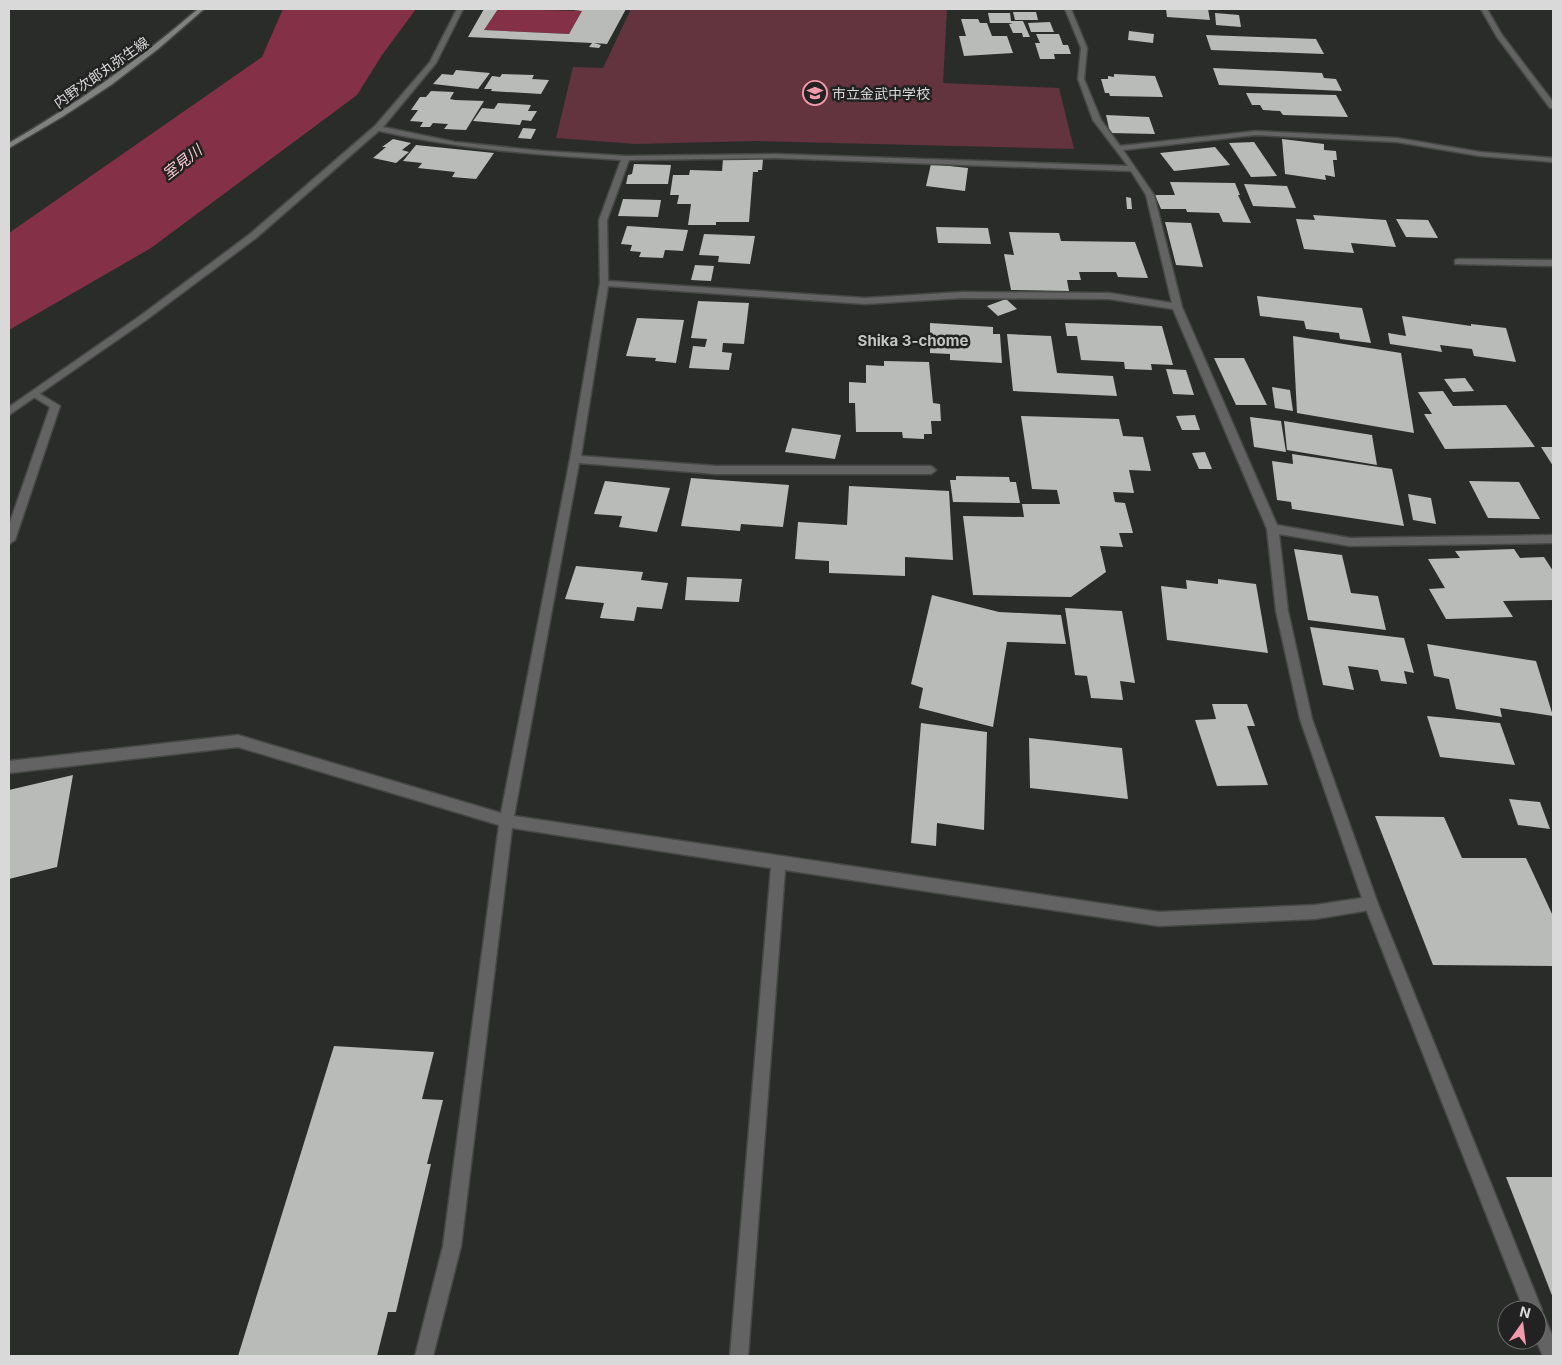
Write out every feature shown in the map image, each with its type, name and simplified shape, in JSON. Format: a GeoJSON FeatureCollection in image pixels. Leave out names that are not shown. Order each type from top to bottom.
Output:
{"type":"FeatureCollection","features":[{"type":"Feature","properties":{"kind":"main road","name":"内野次郎丸弥生線"},"geometry":{"type":"LineString","coordinates":[[9,146],[99,91],[145,57],[201,9]]}},
{"type":"Feature","properties":{"kind":"street"},"geometry":{"type":"LineString","coordinates":[[9,412],[143,318],[253,236],[378,128],[433,63],[460,9]]}},
{"type":"Feature","properties":{"kind":"street"},"geometry":{"type":"LineString","coordinates":[[1068,9],[1084,48],[1081,79],[1097,120],[1134,169],[1150,195],[1177,307],[1273,529],[1282,611],[1306,719],[1371,904],[1529,1300]]}},
{"type":"Feature","properties":{"kind":"street"},"geometry":{"type":"LineString","coordinates":[[1484,9],[1499,36],[1553,106]]}},
{"type":"Feature","properties":{"kind":"street"},"geometry":{"type":"LineString","coordinates":[[378,128],[455,144],[542,153],[626,158],[774,156],[1134,169]]}},
{"type":"Feature","properties":{"kind":"street"},"geometry":{"type":"LineString","coordinates":[[1118,148],[1256,133],[1397,140],[1480,154],[1553,160]]}},
{"type":"Feature","properties":{"kind":"street"},"geometry":{"type":"LineString","coordinates":[[424,1356],[452,1246],[506,821],[575,459],[604,283],[604,220],[626,158]]}},
{"type":"Feature","properties":{"kind":"street"},"geometry":{"type":"LineString","coordinates":[[1458,262],[1553,263]]}},
{"type":"Feature","properties":{"kind":"street"},"geometry":{"type":"LineString","coordinates":[[604,283],[864,301],[963,295],[1109,296],[1177,307]]}},
{"type":"Feature","properties":{"kind":"street"},"geometry":{"type":"LineString","coordinates":[[9,540],[55,406],[35,394]]}},
{"type":"Feature","properties":{"kind":"street"},"geometry":{"type":"LineString","coordinates":[[575,459],[716,470],[931,470]]}},
{"type":"Feature","properties":{"kind":"street"},"geometry":{"type":"LineString","coordinates":[[1273,529],[1350,542],[1553,539]]}},
{"type":"Feature","properties":{"kind":"street"},"geometry":{"type":"LineString","coordinates":[[9,767],[238,741],[506,821],[1158,918],[1315,912],[1371,904]]}},
{"type":"Feature","properties":{"kind":"street"},"geometry":{"type":"LineString","coordinates":[[739,1356],[779,862]]}},
{"type":"Feature","properties":{"kind":"street"},"geometry":{"type":"LineString","coordinates":[[1547,1344],[1552,1356]]}},
{"type":"Feature","properties":{"kind":"shaded area","name":"市立金武中学校"},"geometry":{"type":"Polygon","coordinates":[[[631,9],[947,9],[943,83],[1059,88],[1074,149],[755,141],[636,144],[556,138],[573,67],[603,68],[631,9]]]}},
{"type":"Feature","properties":{"kind":"water","name":"室見川"},"geometry":{"type":"Polygon","coordinates":[[[283,9],[416,9],[382,55],[357,95],[151,248],[9,330],[9,233],[262,57],[283,9]]]}},
{"type":"Feature","properties":{"kind":"water"},"geometry":{"type":"Polygon","coordinates":[[[498,9],[582,11],[569,34],[484,30],[498,9]]]}},
{"type":"Feature","properties":{"kind":"building"},"geometry":{"type":"Polygon","coordinates":[[[484,9],[498,9],[484,30],[569,34],[582,11],[565,9],[626,9],[607,44],[594,43],[601,45],[599,48],[589,47],[592,43],[468,37],[484,9]]]}},
{"type":"Feature","properties":{"kind":"building"},"geometry":{"type":"Polygon","coordinates":[[[1166,9],[1208,9],[1210,20],[1167,17],[1166,9]]]}},
{"type":"Feature","properties":{"kind":"building"},"geometry":{"type":"Polygon","coordinates":[[[1013,12],[1036,12],[1038,20],[1015,20],[1013,12]]]}},
{"type":"Feature","properties":{"kind":"building"},"geometry":{"type":"Polygon","coordinates":[[[988,13],[1010,13],[1011,21],[1023,21],[1030,37],[1023,37],[1022,33],[1013,33],[1009,24],[1013,23],[990,23],[988,13]]]}},
{"type":"Feature","properties":{"kind":"building"},"geometry":{"type":"Polygon","coordinates":[[[1215,13],[1239,15],[1241,27],[1216,25],[1215,13]]]}},
{"type":"Feature","properties":{"kind":"building"},"geometry":{"type":"Polygon","coordinates":[[[961,19],[978,19],[980,23],[987,23],[992,36],[1007,36],[1013,53],[964,56],[959,36],[966,36],[961,19]]]}},
{"type":"Feature","properties":{"kind":"building"},"geometry":{"type":"Polygon","coordinates":[[[1050,22],[1054,32],[1031,32],[1028,23],[1050,22]]]}},
{"type":"Feature","properties":{"kind":"building"},"geometry":{"type":"Polygon","coordinates":[[[1129,31],[1154,34],[1153,43],[1128,40],[1129,31]]]}},
{"type":"Feature","properties":{"kind":"building"},"geometry":{"type":"Polygon","coordinates":[[[1036,34],[1059,34],[1063,45],[1068,45],[1071,54],[1054,54],[1055,59],[1040,59],[1035,43],[1040,43],[1036,34]]]}},
{"type":"Feature","properties":{"kind":"building"},"geometry":{"type":"Polygon","coordinates":[[[1206,35],[1316,39],[1324,54],[1211,50],[1206,35]]]}},
{"type":"Feature","properties":{"kind":"building"},"geometry":{"type":"Polygon","coordinates":[[[1213,68],[1322,73],[1324,78],[1336,79],[1342,91],[1219,85],[1213,68]]]}},
{"type":"Feature","properties":{"kind":"building"},"geometry":{"type":"Polygon","coordinates":[[[456,70],[490,73],[478,89],[433,84],[442,74],[453,75],[456,70]]]}},
{"type":"Feature","properties":{"kind":"building"},"geometry":{"type":"Polygon","coordinates":[[[502,74],[534,75],[532,79],[549,80],[541,94],[484,89],[492,76],[500,77],[502,74]]]}},
{"type":"Feature","properties":{"kind":"building"},"geometry":{"type":"Polygon","coordinates":[[[1114,74],[1155,76],[1163,97],[1110,96],[1109,93],[1105,93],[1101,79],[1108,79],[1108,76],[1114,77],[1114,74]]]}},
{"type":"Feature","properties":{"kind":"building"},"geometry":{"type":"Polygon","coordinates":[[[431,91],[454,92],[450,99],[455,100],[484,101],[466,130],[444,129],[448,124],[433,123],[430,127],[420,127],[423,122],[410,121],[418,110],[411,110],[420,97],[426,97],[431,91]]]}},
{"type":"Feature","properties":{"kind":"building"},"geometry":{"type":"Polygon","coordinates":[[[1246,93],[1336,95],[1348,117],[1283,115],[1280,111],[1263,110],[1260,105],[1252,105],[1246,93]]]}},
{"type":"Feature","properties":{"kind":"building"},"geometry":{"type":"Polygon","coordinates":[[[498,103],[531,105],[528,111],[537,111],[531,121],[522,120],[520,125],[473,121],[482,108],[494,109],[498,103]]]}},
{"type":"Feature","properties":{"kind":"building"},"geometry":{"type":"Polygon","coordinates":[[[1106,115],[1149,117],[1155,134],[1110,133],[1106,115]]]}},
{"type":"Feature","properties":{"kind":"building"},"geometry":{"type":"Polygon","coordinates":[[[523,128],[536,129],[531,139],[518,138],[523,128]]]}},
{"type":"Feature","properties":{"kind":"building"},"geometry":{"type":"Polygon","coordinates":[[[393,139],[411,143],[402,150],[409,152],[396,163],[373,158],[386,147],[382,147],[393,139]]]}},
{"type":"Feature","properties":{"kind":"building"},"geometry":{"type":"Polygon","coordinates":[[[1282,139],[1324,144],[1324,150],[1336,151],[1337,160],[1333,160],[1335,177],[1325,175],[1326,180],[1285,174],[1282,139]]]}},
{"type":"Feature","properties":{"kind":"building"},"geometry":{"type":"Polygon","coordinates":[[[1254,142],[1277,176],[1251,177],[1229,143],[1254,142]]]}},
{"type":"Feature","properties":{"kind":"building"},"geometry":{"type":"Polygon","coordinates":[[[416,145],[494,153],[476,179],[452,177],[455,172],[418,168],[422,163],[403,161],[416,145]]]}},
{"type":"Feature","properties":{"kind":"building"},"geometry":{"type":"Polygon","coordinates":[[[1215,147],[1230,165],[1174,171],[1160,153],[1215,147]]]}},
{"type":"Feature","properties":{"kind":"building"},"geometry":{"type":"Polygon","coordinates":[[[723,159],[763,159],[762,170],[753,172],[749,222],[716,222],[716,225],[688,225],[691,204],[677,204],[679,195],[670,195],[673,175],[689,175],[690,170],[722,171],[723,159]]]}},
{"type":"Feature","properties":{"kind":"building"},"geometry":{"type":"Polygon","coordinates":[[[634,164],[671,165],[668,184],[626,184],[628,175],[632,174],[634,164]]]}},
{"type":"Feature","properties":{"kind":"building"},"geometry":{"type":"Polygon","coordinates":[[[931,164],[968,168],[965,191],[926,186],[931,164]]]}},
{"type":"Feature","properties":{"kind":"building"},"geometry":{"type":"Polygon","coordinates":[[[1170,182],[1235,183],[1240,195],[1238,195],[1251,223],[1223,222],[1219,213],[1187,212],[1186,209],[1161,209],[1155,195],[1175,195],[1170,182]]]}},
{"type":"Feature","properties":{"kind":"building"},"geometry":{"type":"Polygon","coordinates":[[[1244,184],[1287,186],[1296,208],[1253,206],[1244,184]]]}},
{"type":"Feature","properties":{"kind":"building"},"geometry":{"type":"Polygon","coordinates":[[[1126,197],[1131,198],[1132,209],[1127,209],[1126,197]]]}},
{"type":"Feature","properties":{"kind":"building"},"geometry":{"type":"Polygon","coordinates":[[[623,199],[661,200],[658,217],[618,216],[623,199]]]}},
{"type":"Feature","properties":{"kind":"building"},"geometry":{"type":"Polygon","coordinates":[[[1313,215],[1386,220],[1396,247],[1351,243],[1354,253],[1304,249],[1296,219],[1315,220],[1313,215]]]}},
{"type":"Feature","properties":{"kind":"building"},"geometry":{"type":"Polygon","coordinates":[[[1396,219],[1428,220],[1438,238],[1406,237],[1396,219]]]}},
{"type":"Feature","properties":{"kind":"building"},"geometry":{"type":"Polygon","coordinates":[[[1165,222],[1191,223],[1203,267],[1176,265],[1165,222]]]}},
{"type":"Feature","properties":{"kind":"building"},"geometry":{"type":"Polygon","coordinates":[[[627,226],[688,230],[683,251],[665,250],[663,258],[639,257],[641,252],[630,251],[632,245],[621,244],[627,226]]]}},
{"type":"Feature","properties":{"kind":"building"},"geometry":{"type":"Polygon","coordinates":[[[936,227],[988,228],[991,244],[938,243],[936,227]]]}},
{"type":"Feature","properties":{"kind":"building"},"geometry":{"type":"Polygon","coordinates":[[[1009,232],[1059,233],[1061,241],[1135,242],[1148,278],[1118,277],[1116,272],[1079,272],[1081,280],[1067,280],[1069,291],[1011,290],[1004,254],[1014,255],[1009,232]]]}},
{"type":"Feature","properties":{"kind":"building"},"geometry":{"type":"Polygon","coordinates":[[[704,234],[755,236],[750,264],[718,262],[719,256],[699,255],[704,234]]]}},
{"type":"Feature","properties":{"kind":"building"},"geometry":{"type":"Polygon","coordinates":[[[695,265],[714,266],[711,281],[691,280],[695,265]]]}},
{"type":"Feature","properties":{"kind":"building"},"geometry":{"type":"Polygon","coordinates":[[[1257,296],[1362,308],[1371,343],[1340,339],[1339,333],[1306,329],[1304,321],[1260,316],[1257,296]]]}},
{"type":"Feature","properties":{"kind":"building"},"geometry":{"type":"Polygon","coordinates":[[[1006,299],[1017,309],[998,316],[987,306],[1006,299]]]}},
{"type":"Feature","properties":{"kind":"building"},"geometry":{"type":"Polygon","coordinates":[[[698,301],[749,303],[744,344],[723,343],[722,352],[732,353],[729,370],[689,368],[693,346],[705,347],[707,339],[691,338],[698,301]]]}},
{"type":"Feature","properties":{"kind":"building"},"geometry":{"type":"Polygon","coordinates":[[[1402,316],[1471,326],[1471,324],[1506,328],[1516,362],[1474,356],[1472,349],[1440,345],[1442,352],[1390,344],[1388,333],[1406,336],[1402,316]]]}},
{"type":"Feature","properties":{"kind":"building"},"geometry":{"type":"Polygon","coordinates":[[[637,318],[684,320],[676,363],[655,361],[656,358],[626,356],[637,318]]]}},
{"type":"Feature","properties":{"kind":"building"},"geometry":{"type":"Polygon","coordinates":[[[930,323],[993,327],[993,334],[1000,334],[1002,363],[950,360],[950,354],[930,353],[930,323]]]}},
{"type":"Feature","properties":{"kind":"building"},"geometry":{"type":"Polygon","coordinates":[[[1065,323],[1162,326],[1173,365],[1151,364],[1152,370],[1125,369],[1124,362],[1081,360],[1077,336],[1067,336],[1065,323]]]}},
{"type":"Feature","properties":{"kind":"building"},"geometry":{"type":"Polygon","coordinates":[[[1007,334],[1051,336],[1057,373],[1113,376],[1117,396],[1013,391],[1007,334]]]}},
{"type":"Feature","properties":{"kind":"building"},"geometry":{"type":"Polygon","coordinates":[[[1293,336],[1401,353],[1414,433],[1297,413],[1293,336]]]}},
{"type":"Feature","properties":{"kind":"building"},"geometry":{"type":"Polygon","coordinates":[[[1214,358],[1244,358],[1267,405],[1236,405],[1214,358]]]}},
{"type":"Feature","properties":{"kind":"building"},"geometry":{"type":"Polygon","coordinates":[[[884,361],[929,362],[933,403],[940,404],[941,421],[931,421],[932,434],[924,434],[924,439],[903,438],[902,432],[856,432],[855,403],[849,403],[849,382],[866,383],[866,365],[884,366],[884,361]]]}},
{"type":"Feature","properties":{"kind":"building"},"geometry":{"type":"Polygon","coordinates":[[[1166,369],[1186,370],[1194,395],[1173,394],[1166,369]]]}},
{"type":"Feature","properties":{"kind":"building"},"geometry":{"type":"Polygon","coordinates":[[[1465,378],[1474,391],[1453,392],[1444,379],[1465,378]]]}},
{"type":"Feature","properties":{"kind":"building"},"geometry":{"type":"Polygon","coordinates":[[[1272,387],[1290,390],[1293,411],[1275,408],[1272,387]]]}},
{"type":"Feature","properties":{"kind":"building"},"geometry":{"type":"Polygon","coordinates":[[[1443,391],[1453,406],[1506,405],[1535,447],[1445,449],[1424,414],[1432,414],[1418,392],[1443,391]]]}},
{"type":"Feature","properties":{"kind":"building"},"geometry":{"type":"Polygon","coordinates":[[[1195,415],[1200,430],[1182,430],[1176,416],[1195,415]]]}},
{"type":"Feature","properties":{"kind":"building"},"geometry":{"type":"Polygon","coordinates":[[[1021,416],[1119,419],[1123,436],[1143,437],[1151,471],[1129,470],[1134,493],[1113,492],[1115,502],[1125,503],[1133,533],[1119,533],[1123,547],[1100,546],[1106,572],[1071,597],[973,595],[963,516],[1024,517],[1022,504],[1060,504],[1057,490],[1032,489],[1021,416]]]}},
{"type":"Feature","properties":{"kind":"building"},"geometry":{"type":"Polygon","coordinates":[[[1250,417],[1281,421],[1286,452],[1254,447],[1250,417]]]}},
{"type":"Feature","properties":{"kind":"building"},"geometry":{"type":"Polygon","coordinates":[[[1284,421],[1372,435],[1377,465],[1287,450],[1284,421]]]}},
{"type":"Feature","properties":{"kind":"building"},"geometry":{"type":"Polygon","coordinates":[[[792,428],[841,435],[835,459],[785,452],[792,428]]]}},
{"type":"Feature","properties":{"kind":"building"},"geometry":{"type":"Polygon","coordinates":[[[1541,447],[1553,447],[1553,466],[1541,447]]]}},
{"type":"Feature","properties":{"kind":"building"},"geometry":{"type":"Polygon","coordinates":[[[1205,452],[1212,469],[1199,469],[1192,453],[1205,452]]]}},
{"type":"Feature","properties":{"kind":"building"},"geometry":{"type":"Polygon","coordinates":[[[1292,454],[1392,469],[1404,526],[1292,509],[1291,502],[1277,500],[1272,461],[1293,464],[1292,454]]]}},
{"type":"Feature","properties":{"kind":"building"},"geometry":{"type":"Polygon","coordinates":[[[956,476],[1009,477],[1010,482],[1016,482],[1020,503],[953,502],[950,480],[956,480],[956,476]]]}},
{"type":"Feature","properties":{"kind":"building"},"geometry":{"type":"Polygon","coordinates":[[[691,478],[789,485],[783,527],[741,524],[740,531],[681,526],[691,478]]]}},
{"type":"Feature","properties":{"kind":"building"},"geometry":{"type":"Polygon","coordinates":[[[605,481],[670,488],[657,532],[619,527],[622,516],[594,514],[605,481]]]}},
{"type":"Feature","properties":{"kind":"building"},"geometry":{"type":"Polygon","coordinates":[[[1469,481],[1519,482],[1540,519],[1488,518],[1469,481]]]}},
{"type":"Feature","properties":{"kind":"building"},"geometry":{"type":"Polygon","coordinates":[[[849,486],[949,491],[953,560],[905,557],[905,576],[829,573],[829,561],[795,559],[798,522],[847,525],[849,486]]]}},
{"type":"Feature","properties":{"kind":"building"},"geometry":{"type":"Polygon","coordinates":[[[1408,494],[1431,498],[1436,524],[1413,520],[1408,494]]]}},
{"type":"Feature","properties":{"kind":"building"},"geometry":{"type":"Polygon","coordinates":[[[1294,549],[1342,555],[1351,593],[1378,596],[1386,630],[1308,620],[1294,549]]]}},
{"type":"Feature","properties":{"kind":"building"},"geometry":{"type":"Polygon","coordinates":[[[1514,549],[1520,558],[1544,557],[1553,571],[1553,600],[1503,601],[1513,617],[1446,619],[1429,589],[1445,588],[1428,559],[1460,558],[1455,551],[1514,549]]]}},
{"type":"Feature","properties":{"kind":"building"},"geometry":{"type":"Polygon","coordinates":[[[576,566],[643,572],[641,580],[668,583],[662,609],[637,607],[634,621],[600,618],[604,603],[565,599],[576,566]]]}},
{"type":"Feature","properties":{"kind":"building"},"geometry":{"type":"Polygon","coordinates":[[[687,577],[742,579],[739,602],[685,600],[687,577]]]}},
{"type":"Feature","properties":{"kind":"building"},"geometry":{"type":"Polygon","coordinates":[[[1218,579],[1256,584],[1268,653],[1167,640],[1161,586],[1187,589],[1186,580],[1218,584],[1218,579]]]}},
{"type":"Feature","properties":{"kind":"building"},"geometry":{"type":"Polygon","coordinates":[[[932,595],[999,612],[1061,615],[1066,644],[1007,642],[993,727],[919,708],[923,688],[911,684],[932,595]]]}},
{"type":"Feature","properties":{"kind":"building"},"geometry":{"type":"Polygon","coordinates":[[[1065,608],[1122,611],[1135,683],[1120,681],[1123,700],[1091,698],[1087,676],[1075,675],[1065,608]]]}},
{"type":"Feature","properties":{"kind":"building"},"geometry":{"type":"Polygon","coordinates":[[[1310,627],[1404,638],[1414,673],[1404,671],[1407,684],[1381,681],[1378,670],[1348,666],[1354,690],[1323,685],[1310,627]]]}},
{"type":"Feature","properties":{"kind":"building"},"geometry":{"type":"Polygon","coordinates":[[[1427,644],[1536,661],[1553,716],[1500,708],[1502,717],[1456,709],[1449,679],[1434,676],[1427,644]]]}},
{"type":"Feature","properties":{"kind":"building"},"geometry":{"type":"Polygon","coordinates":[[[1212,704],[1247,704],[1255,726],[1247,726],[1268,785],[1217,786],[1195,720],[1216,719],[1212,704]]]}},
{"type":"Feature","properties":{"kind":"building"},"geometry":{"type":"Polygon","coordinates":[[[1427,716],[1500,723],[1515,765],[1440,757],[1427,716]]]}},
{"type":"Feature","properties":{"kind":"building"},"geometry":{"type":"Polygon","coordinates":[[[921,723],[987,732],[984,830],[937,823],[936,846],[911,843],[921,723]]]}},
{"type":"Feature","properties":{"kind":"building"},"geometry":{"type":"Polygon","coordinates":[[[1029,738],[1122,748],[1128,799],[1030,788],[1029,738]]]}},
{"type":"Feature","properties":{"kind":"building"},"geometry":{"type":"Polygon","coordinates":[[[73,775],[57,867],[9,879],[9,790],[73,775]]]}},
{"type":"Feature","properties":{"kind":"building"},"geometry":{"type":"Polygon","coordinates":[[[1509,799],[1540,802],[1550,829],[1518,825],[1509,799]]]}},
{"type":"Feature","properties":{"kind":"building"},"geometry":{"type":"Polygon","coordinates":[[[1375,816],[1444,817],[1462,858],[1526,858],[1553,916],[1553,966],[1433,965],[1375,816]]]}},
{"type":"Feature","properties":{"kind":"building"},"geometry":{"type":"Polygon","coordinates":[[[334,1046],[434,1052],[422,1099],[443,1100],[427,1164],[431,1164],[396,1312],[388,1312],[377,1356],[238,1356],[334,1046]]]}},
{"type":"Feature","properties":{"kind":"building"},"geometry":{"type":"Polygon","coordinates":[[[1506,1177],[1553,1177],[1553,1298],[1506,1177]]]}},
{"type":"Feature","properties":{"kind":"place","name":"市立金武中学校"},"geometry":{"type":"Point","coordinates":[815,93]}},
{"type":"Feature","properties":{"kind":"district","name":"Shika 3-chome"},"geometry":{"type":"Point","coordinates":[913,340]}}]}
